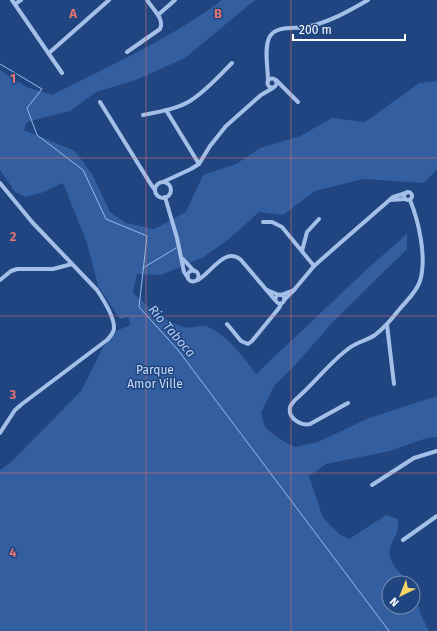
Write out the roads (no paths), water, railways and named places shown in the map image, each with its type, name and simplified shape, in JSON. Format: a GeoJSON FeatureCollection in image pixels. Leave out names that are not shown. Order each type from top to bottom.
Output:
{"type":"FeatureCollection","features":[{"type":"Feature","properties":{"kind":"street"},"geometry":{"type":"LineString","coordinates":[[12,0],[62,73]]}},
{"type":"Feature","properties":{"kind":"street"},"geometry":{"type":"LineString","coordinates":[[15,4],[21,0]]}},
{"type":"Feature","properties":{"kind":"street"},"geometry":{"type":"LineString","coordinates":[[49,53],[109,0]]}},
{"type":"Feature","properties":{"kind":"street"},"geometry":{"type":"LineString","coordinates":[[127,52],[160,29],[162,24],[158,15],[146,0]]}},
{"type":"Feature","properties":{"kind":"street"},"geometry":{"type":"LineString","coordinates":[[158,15],[175,0]]}},
{"type":"Feature","properties":{"kind":"street"},"geometry":{"type":"LineString","coordinates":[[284,89],[268,86],[266,51],[270,37],[275,31],[313,25],[334,18],[368,0]]}},
{"type":"Feature","properties":{"kind":"street"},"geometry":{"type":"LineString","coordinates":[[143,116],[166,110],[190,101],[232,63]]}},
{"type":"Feature","properties":{"kind":"street"},"geometry":{"type":"LineString","coordinates":[[268,67],[275,80],[298,102]]}},
{"type":"Feature","properties":{"kind":"street"},"geometry":{"type":"LineString","coordinates":[[261,95],[268,82],[271,79],[275,80]]}},
{"type":"Feature","properties":{"kind":"street"},"geometry":{"type":"LineString","coordinates":[[150,184],[160,183],[199,164],[210,146],[226,126],[261,95],[273,88],[277,84],[275,80]]}},
{"type":"Feature","properties":{"kind":"street"},"geometry":{"type":"LineString","coordinates":[[100,102],[158,196],[165,197]]}},
{"type":"Feature","properties":{"kind":"street"},"geometry":{"type":"LineString","coordinates":[[166,110],[199,164]]}},
{"type":"Feature","properties":{"kind":"street"},"geometry":{"type":"LineString","coordinates":[[168,185],[173,177]]}},
{"type":"Feature","properties":{"kind":"street"},"geometry":{"type":"LineString","coordinates":[[0,183],[1,188],[97,290],[103,298],[113,325],[113,332],[107,340],[15,410],[0,433]]}},
{"type":"Feature","properties":{"kind":"street"},"geometry":{"type":"LineString","coordinates":[[160,183],[168,185]]}},
{"type":"Feature","properties":{"kind":"street"},"geometry":{"type":"LineString","coordinates":[[155,190],[160,183]]}},
{"type":"Feature","properties":{"kind":"street"},"geometry":{"type":"LineString","coordinates":[[165,197],[170,191],[168,185]]}},
{"type":"Feature","properties":{"kind":"street"},"geometry":{"type":"LineString","coordinates":[[348,403],[306,425],[301,424],[293,417],[290,410],[290,406],[295,400],[342,353],[354,344],[370,338],[387,325],[410,299],[420,282],[422,269],[421,244],[417,221],[404,196],[406,193]]}},
{"type":"Feature","properties":{"kind":"street"},"geometry":{"type":"LineString","coordinates":[[278,302],[284,300],[314,266],[390,200],[396,196],[406,193],[411,194],[412,197],[407,200],[390,200]]}},
{"type":"Feature","properties":{"kind":"street"},"geometry":{"type":"LineString","coordinates":[[165,197],[182,259],[184,272],[192,282],[198,280],[226,256],[236,256],[242,260],[271,296],[278,302]]}},
{"type":"Feature","properties":{"kind":"street"},"geometry":{"type":"LineString","coordinates":[[302,251],[307,232],[319,219]]}},
{"type":"Feature","properties":{"kind":"street"},"geometry":{"type":"LineString","coordinates":[[262,222],[272,222],[282,227],[314,266]]}},
{"type":"Feature","properties":{"kind":"street"},"geometry":{"type":"LineString","coordinates":[[182,259],[199,277],[198,280]]}},
{"type":"Feature","properties":{"kind":"street"},"geometry":{"type":"LineString","coordinates":[[0,280],[11,271],[17,269],[53,269],[72,264]]}},
{"type":"Feature","properties":{"kind":"street"},"geometry":{"type":"LineString","coordinates":[[188,278],[189,273],[211,269]]}},
{"type":"Feature","properties":{"kind":"street"},"geometry":{"type":"LineString","coordinates":[[267,290],[280,295],[284,300]]}},
{"type":"Feature","properties":{"kind":"street"},"geometry":{"type":"LineString","coordinates":[[227,324],[240,342],[248,344],[277,310],[278,302],[276,296],[294,290]]}},
{"type":"Feature","properties":{"kind":"street"},"geometry":{"type":"LineString","coordinates":[[387,325],[394,384]]}},
{"type":"Feature","properties":{"kind":"street"},"geometry":{"type":"LineString","coordinates":[[372,485],[414,458],[426,453],[437,451]]}},
{"type":"Feature","properties":{"kind":"street"},"geometry":{"type":"LineString","coordinates":[[403,540],[437,516]]}},
{"type":"Feature","properties":{"kind":"waterway","name":"Rio Taboca"},"geometry":{"type":"LineString","coordinates":[[0,64],[42,89],[27,108],[37,135],[83,170],[106,219],[147,236],[139,307],[178,350],[389,631]]}},
{"type":"Feature","properties":{"kind":"waterway"},"geometry":{"type":"LineString","coordinates":[[143,268],[176,248]]}},
{"type":"Feature","properties":{"kind":"park label","name":"Parque Amor Ville"},"geometry":{"type":"Point","coordinates":[155,377]}}]}
